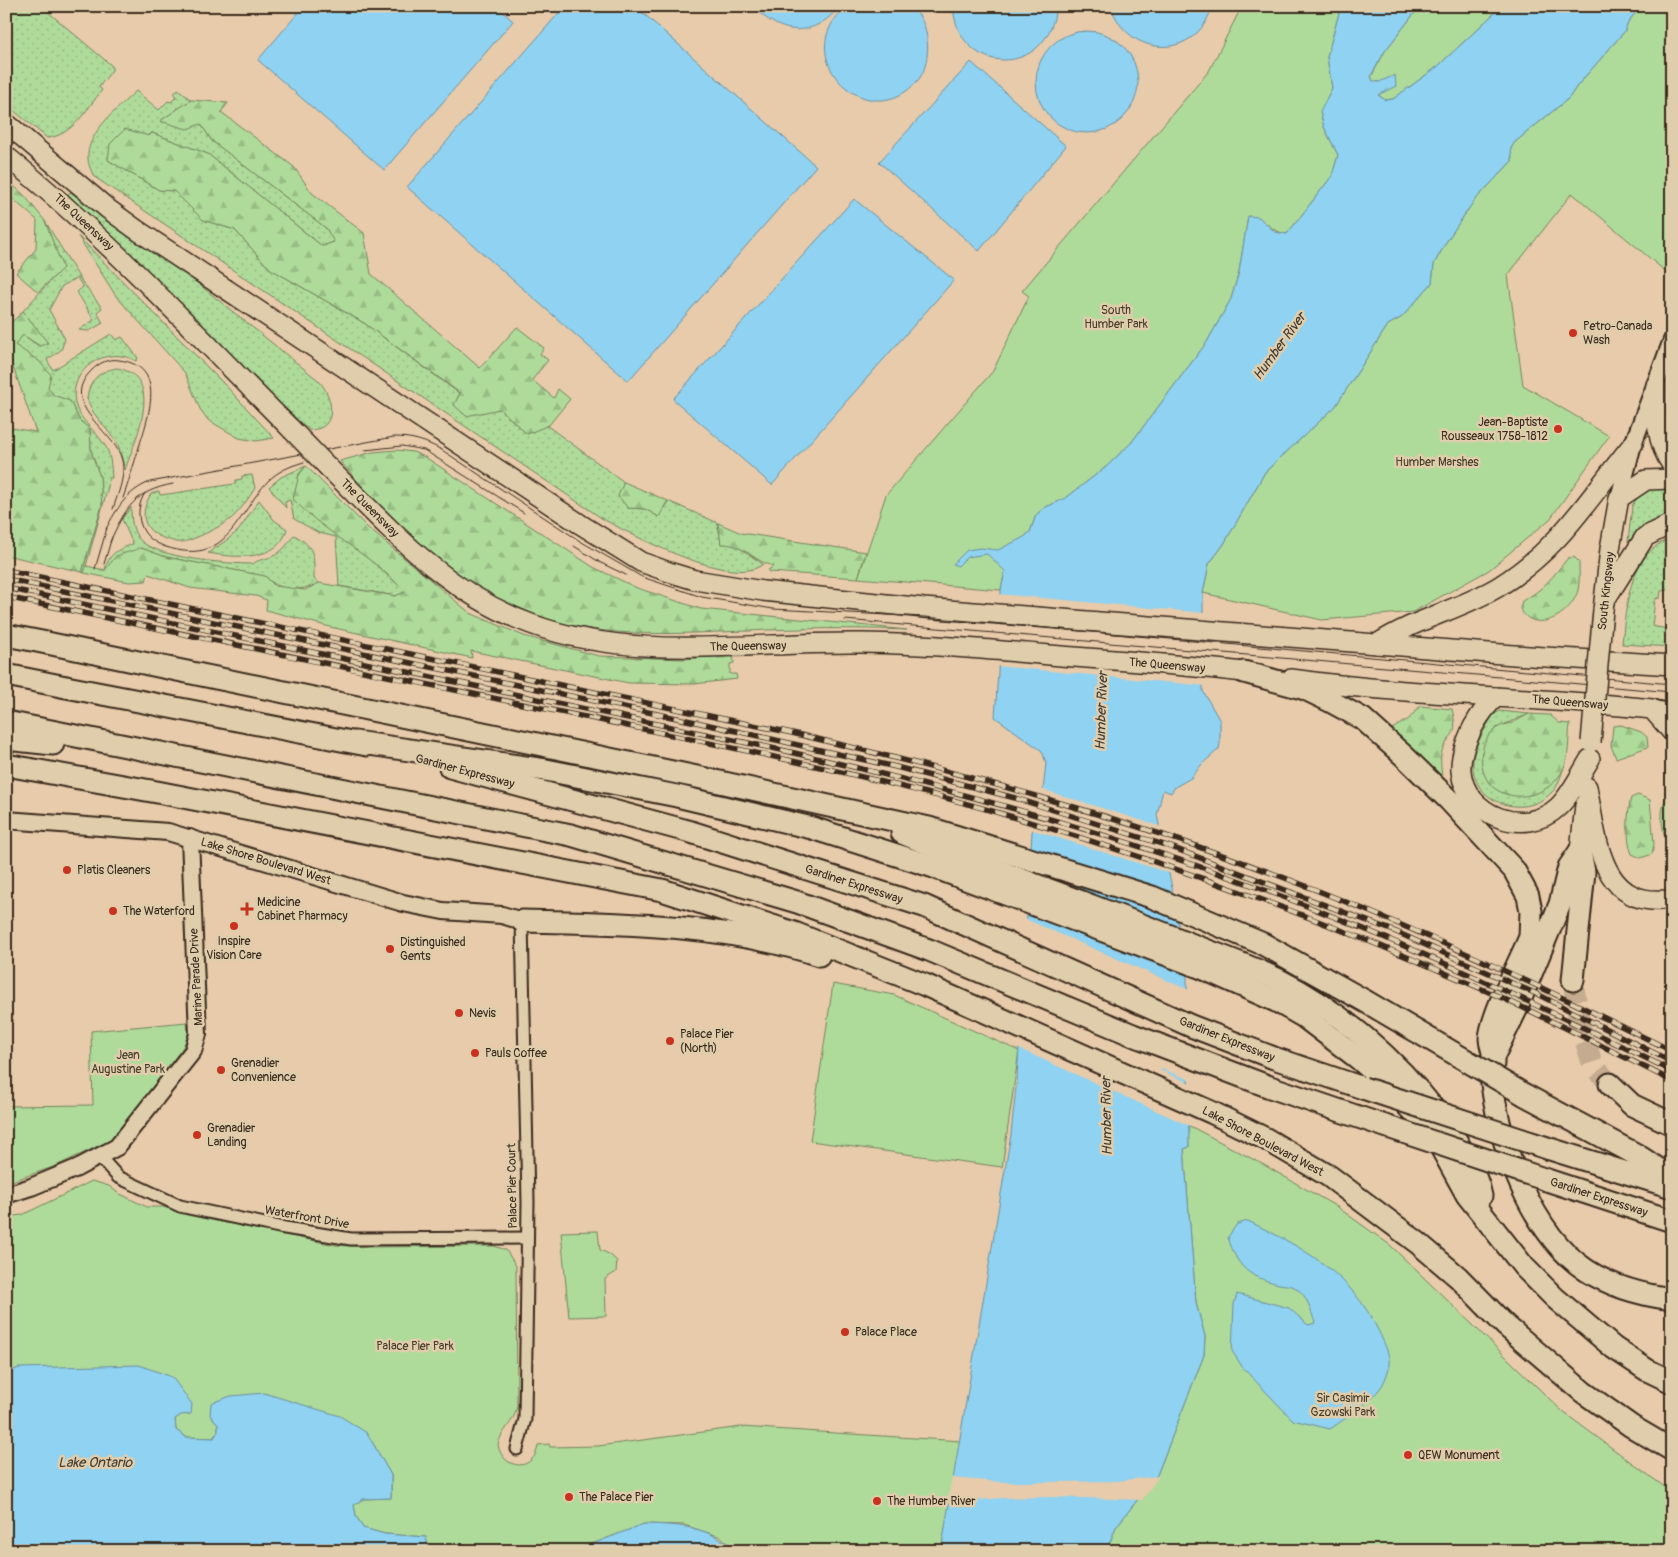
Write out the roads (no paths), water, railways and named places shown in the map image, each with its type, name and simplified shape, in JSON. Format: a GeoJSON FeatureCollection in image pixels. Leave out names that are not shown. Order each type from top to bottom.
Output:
{"type":"FeatureCollection","features":[{"type":"Feature","properties":{"kind":"highway"},"geometry":{"type":"LineString","coordinates":[[6,635],[696,777],[849,812],[930,846],[1276,1001],[1332,1036],[1385,1082],[1433,1133],[1467,1195],[1524,1267],[1574,1315],[1620,1352],[1647,1370],[1672,1382]]}},
{"type":"Feature","properties":{"kind":"highway"},"geometry":{"type":"LineString","coordinates":[[1244,672],[1305,688],[1363,719],[1449,800],[1514,870],[1528,896],[1531,911],[1530,937],[1494,1022],[1490,1040],[1494,1056],[1492,1083],[1510,1156],[1521,1185],[1549,1234],[1573,1260],[1602,1279],[1659,1298],[1672,1299]]}},
{"type":"Feature","properties":{"kind":"highway","name":"Gardiner Expressway"},"geometry":{"type":"LineString","coordinates":[[6,675],[355,742],[691,832],[924,906],[1191,1026],[1274,1058],[1672,1187]]}},
{"type":"Feature","properties":{"kind":"highway","name":"Gardiner Expressway"},"geometry":{"type":"LineString","coordinates":[[11,731],[177,757],[571,835],[797,902],[930,950],[1133,1035],[1270,1087],[1672,1221]]}},
{"type":"Feature","properties":{"kind":"highway"},"geometry":{"type":"LineString","coordinates":[[355,742],[546,770],[677,796],[812,828],[930,846],[1152,897],[1263,944],[1365,1001],[1525,1095],[1637,1155],[1672,1178]]}},
{"type":"Feature","properties":{"kind":"highway","name":"Lake Shore Boulevard West"},"geometry":{"type":"LineString","coordinates":[[6,765],[158,792],[662,890],[797,934],[925,985],[1213,1113],[1266,1140],[1329,1176],[1418,1243],[1458,1277],[1505,1325],[1583,1392],[1631,1426],[1672,1450]]}},
{"type":"Feature","properties":{"kind":"highway"},"geometry":{"type":"LineString","coordinates":[[930,846],[1123,917],[1279,980],[1335,1015],[1360,1034],[1421,1093],[1447,1127],[1465,1157],[1480,1192],[1485,1216]]}},
{"type":"Feature","properties":{"kind":"highway"},"geometry":{"type":"LineString","coordinates":[[1494,1056],[1516,1010],[1560,904],[1569,867],[1580,850]]}},
{"type":"Feature","properties":{"kind":"highway"},"geometry":{"type":"LineString","coordinates":[[1573,980],[1584,872],[1580,850]]}},
{"type":"Feature","properties":{"kind":"highway"},"geometry":{"type":"LineString","coordinates":[[522,921],[638,924],[711,930],[802,950],[887,978],[903,976]]}},
{"type":"Feature","properties":{"kind":"highway"},"geometry":{"type":"LineString","coordinates":[[1610,1084],[1632,1105],[1672,1124]]}},
{"type":"Feature","properties":{"kind":"main road","name":"The Queensway"},"geometry":{"type":"LineString","coordinates":[[6,123],[108,209],[137,230],[580,524],[641,562],[695,580],[763,591],[924,608],[1467,652],[1672,665]]}},
{"type":"Feature","properties":{"kind":"main road","name":"The Queensway"},"geometry":{"type":"LineString","coordinates":[[6,156],[55,194],[107,244],[426,563],[459,588],[486,604],[530,624],[608,642],[676,647],[780,646],[834,643],[923,644],[1244,672],[1336,685],[1452,696],[1566,700],[1652,710]]}},
{"type":"Feature","properties":{"kind":"main road"},"geometry":{"type":"LineString","coordinates":[[1656,385],[1656,417],[1661,441],[1672,465]]}},
{"type":"Feature","properties":{"kind":"main road"},"geometry":{"type":"LineString","coordinates":[[1377,644],[1397,631],[1474,600],[1499,586],[1544,552],[1562,534],[1634,444]]}},
{"type":"Feature","properties":{"kind":"main road"},"geometry":{"type":"LineString","coordinates":[[1618,498],[1641,482],[1672,479]]}},
{"type":"Feature","properties":{"kind":"main road","name":"South Kingsway"},"geometry":{"type":"LineString","coordinates":[[1580,850],[1610,549],[1618,498]]}},
{"type":"Feature","properties":{"kind":"main road"},"geometry":{"type":"LineString","coordinates":[[1604,605],[1645,537],[1672,523]]}},
{"type":"Feature","properties":{"kind":"main road"},"geometry":{"type":"LineString","coordinates":[[1496,697],[1480,713],[1470,734],[1461,761],[1461,770],[1466,787],[1477,804],[1486,812],[1516,822],[1543,817],[1558,807],[1590,751]]}},
{"type":"Feature","properties":{"kind":"main road"},"geometry":{"type":"LineString","coordinates":[[1652,710],[1672,732]]}},
{"type":"Feature","properties":{"kind":"main road"},"geometry":{"type":"LineString","coordinates":[[1587,787],[1601,858],[1613,879],[1622,889],[1644,901],[1672,899]]}},
{"type":"Feature","properties":{"kind":"street","name":"South Kingsway"},"geometry":{"type":"LineString","coordinates":[[1618,498],[1634,444],[1672,340]]}},
{"type":"Feature","properties":{"kind":"street","name":"The Queensway"},"geometry":{"type":"LineString","coordinates":[[1652,710],[1672,712]]}},
{"type":"Feature","properties":{"kind":"street","name":"Lake Shore Boulevard West"},"geometry":{"type":"LineString","coordinates":[[6,820],[168,832],[403,903],[443,911],[502,914],[522,921]]}},
{"type":"Feature","properties":{"kind":"street","name":"Marine Parade Drive"},"geometry":{"type":"LineString","coordinates":[[6,1195],[31,1187],[117,1148],[186,1060],[196,1042],[198,1024],[190,838]]}},
{"type":"Feature","properties":{"kind":"street","name":"Palace Pier Court"},"geometry":{"type":"LineString","coordinates":[[517,1449],[525,1419],[527,1238],[522,921]]}},
{"type":"Feature","properties":{"kind":"street","name":"Waterfront Drive"},"geometry":{"type":"LineString","coordinates":[[100,1157],[118,1177],[180,1206],[279,1227],[351,1239],[527,1238]]}},
{"type":"Feature","properties":{"kind":"water"},"geometry":{"type":"Polygon","coordinates":[[[304,6],[496,6],[513,21],[384,170],[258,60],[304,6]]]}},
{"type":"Feature","properties":{"kind":"water"},"geometry":{"type":"Polygon","coordinates":[[[565,6],[635,6],[816,166],[628,381],[407,187],[565,6]]]}},
{"type":"Feature","properties":{"kind":"water"},"geometry":{"type":"Polygon","coordinates":[[[753,6],[840,6],[830,17],[819,24],[796,30],[774,23],[753,6]]]}},
{"type":"Feature","properties":{"kind":"water"},"geometry":{"type":"Polygon","coordinates":[[[848,6],[905,6],[914,10],[920,17],[925,27],[927,38],[926,61],[919,79],[899,95],[878,100],[858,95],[841,83],[830,66],[825,46],[831,25],[848,6]]]}},
{"type":"Feature","properties":{"kind":"water"},"geometry":{"type":"Polygon","coordinates":[[[953,6],[1056,6],[1050,30],[1038,46],[1022,57],[1004,60],[986,57],[970,46],[959,30],[953,6]]]}},
{"type":"Feature","properties":{"kind":"water"},"geometry":{"type":"Polygon","coordinates":[[[1111,6],[1212,6],[1204,24],[1193,37],[1178,44],[1162,46],[1146,44],[1132,36],[1119,23],[1111,6]]]}},
{"type":"Feature","properties":{"kind":"water","name":"Humber River"},"geometry":{"type":"Polygon","coordinates":[[[1341,6],[1420,6],[1385,51],[1371,76],[1373,81],[1379,82],[1395,75],[1396,86],[1378,95],[1385,100],[1393,99],[1437,67],[1502,6],[1641,6],[1628,22],[1624,32],[1577,86],[1569,98],[1515,142],[1511,148],[1512,161],[1474,201],[1448,239],[1434,264],[1432,283],[1402,317],[1388,325],[1335,407],[1265,472],[1224,544],[1209,564],[1203,593],[1203,691],[1220,721],[1219,749],[1202,764],[1191,778],[1175,787],[1171,793],[1163,790],[1157,815],[1173,893],[1187,977],[1189,1147],[1184,1149],[1196,1303],[1205,1336],[1204,1355],[1157,1475],[1116,1527],[1108,1547],[1109,1551],[941,1551],[1011,1134],[1017,1078],[1032,832],[1043,791],[1046,763],[1042,751],[995,717],[1001,590],[1005,571],[987,554],[967,557],[958,566],[953,564],[967,550],[980,548],[998,550],[1024,537],[1030,532],[1036,515],[1044,508],[1066,498],[1107,466],[1131,443],[1207,342],[1231,299],[1239,272],[1248,216],[1259,217],[1275,232],[1287,234],[1332,176],[1338,155],[1324,127],[1320,112],[1332,88],[1327,57],[1341,6]]]}},
{"type":"Feature","properties":{"kind":"water"},"geometry":{"type":"Polygon","coordinates":[[[1077,31],[1097,31],[1116,39],[1130,53],[1138,72],[1135,102],[1130,111],[1116,125],[1097,133],[1077,133],[1058,125],[1044,111],[1036,92],[1036,72],[1044,53],[1058,39],[1077,31]]]}},
{"type":"Feature","properties":{"kind":"water"},"geometry":{"type":"Polygon","coordinates":[[[971,62],[1066,146],[979,251],[879,162],[971,62]]]}},
{"type":"Feature","properties":{"kind":"water"},"geometry":{"type":"Polygon","coordinates":[[[854,199],[954,280],[772,485],[673,399],[854,199]]]}},
{"type":"Feature","properties":{"kind":"water"},"geometry":{"type":"Polygon","coordinates":[[[1248,1221],[1307,1252],[1340,1278],[1368,1311],[1385,1345],[1389,1356],[1389,1368],[1384,1382],[1360,1408],[1330,1429],[1293,1420],[1243,1368],[1232,1351],[1234,1304],[1237,1294],[1289,1308],[1308,1325],[1315,1323],[1301,1292],[1291,1286],[1259,1278],[1245,1269],[1235,1256],[1228,1237],[1237,1224],[1248,1221]]]}},
{"type":"Feature","properties":{"kind":"water","name":"Lake Ontario"},"geometry":{"type":"Polygon","coordinates":[[[139,1365],[172,1377],[192,1404],[191,1414],[181,1415],[175,1419],[176,1430],[186,1437],[214,1438],[218,1431],[218,1424],[210,1415],[211,1403],[231,1396],[264,1393],[340,1416],[367,1433],[391,1475],[391,1498],[363,1499],[354,1505],[356,1516],[363,1528],[385,1534],[426,1537],[429,1551],[6,1551],[6,1373],[19,1368],[139,1365]]]}},
{"type":"Feature","properties":{"kind":"water"},"geometry":{"type":"Polygon","coordinates":[[[644,1524],[694,1528],[715,1536],[737,1551],[574,1551],[644,1524]]]}},
{"type":"Feature","properties":{"kind":"tunnel"},"geometry":{"type":"LineString","coordinates":[[1573,980],[1579,1023],[1593,1065],[1610,1084]]}},
{"type":"Feature","properties":{"kind":"tram line"},"geometry":{"type":"LineString","coordinates":[[113,509],[122,477],[123,463],[116,447],[83,405],[80,394],[83,382],[92,370],[108,360],[119,360],[134,364],[144,372],[149,382],[151,394],[147,422],[123,498]]}},
{"type":"Feature","properties":{"kind":"tram line"},"geometry":{"type":"LineString","coordinates":[[106,529],[123,501],[135,490],[150,482],[394,437],[407,438],[424,442],[442,450],[580,541],[642,577],[702,597],[773,609],[925,617],[1672,684]]}},
{"type":"Feature","properties":{"kind":"tram line"},"geometry":{"type":"LineString","coordinates":[[365,450],[402,446],[424,450],[524,513]]}},
{"type":"Feature","properties":{"kind":"tram line"},"geometry":{"type":"LineString","coordinates":[[145,493],[141,500],[139,517],[143,529],[148,536],[166,547],[187,551],[204,550],[217,544],[228,534],[272,477],[284,469],[304,462]]}},
{"type":"Feature","properties":{"kind":"tram line"},"geometry":{"type":"LineString","coordinates":[[110,542],[121,520],[140,496],[149,491],[173,484]]}},
{"type":"Feature","properties":{"kind":"tram line"},"geometry":{"type":"LineString","coordinates":[[95,569],[107,528]]}},
{"type":"Feature","properties":{"kind":"tram line"},"geometry":{"type":"LineString","coordinates":[[104,564],[112,537]]}},
{"type":"Feature","properties":{"kind":"tram line"},"geometry":{"type":"LineString","coordinates":[[574,546],[601,563],[626,575]]}},
{"type":"Feature","properties":{"kind":"tram line"},"geometry":{"type":"LineString","coordinates":[[845,620],[1672,692]]}},
{"type":"Feature","properties":{"kind":"railway"},"geometry":{"type":"LineString","coordinates":[[6,570],[792,733],[1041,797],[1164,835],[1334,897],[1577,1004],[1672,1051]]}},
{"type":"Feature","properties":{"kind":"railway"},"geometry":{"type":"LineString","coordinates":[[6,579],[696,722],[896,767],[1015,798],[1171,847],[1394,931],[1539,995],[1672,1062]]}},
{"type":"Feature","properties":{"kind":"railway"},"geometry":{"type":"LineString","coordinates":[[6,588],[786,751],[931,786],[1028,812],[1123,841],[1236,879],[1363,928],[1549,1011],[1672,1071]]}},
{"type":"Feature","properties":{"kind":"railway"},"geometry":{"type":"LineString","coordinates":[[6,597],[741,750],[901,786],[1006,815],[1191,874],[1312,919],[1432,967],[1514,1003],[1672,1081]]}},
{"type":"Feature","properties":{"kind":"place","name":"Petro-Canada Wash"},"geometry":{"type":"Point","coordinates":[1573,333]}},
{"type":"Feature","properties":{"kind":"place","name":"Jean-Baptiste Rousseaux 1758-1812"},"geometry":{"type":"Point","coordinates":[1558,429]}},
{"type":"Feature","properties":{"kind":"place","name":"Platis Cleaners"},"geometry":{"type":"Point","coordinates":[67,870]}},
{"type":"Feature","properties":{"kind":"place","name":"Medicine Cabinet Pharmacy"},"geometry":{"type":"Point","coordinates":[247,909]}},
{"type":"Feature","properties":{"kind":"place","name":"The Waterford"},"geometry":{"type":"Point","coordinates":[113,911]}},
{"type":"Feature","properties":{"kind":"place","name":"Inspire Vision Care"},"geometry":{"type":"Point","coordinates":[234,926]}},
{"type":"Feature","properties":{"kind":"place","name":"Distinguished Gents"},"geometry":{"type":"Point","coordinates":[390,949]}},
{"type":"Feature","properties":{"kind":"place","name":"Nevis"},"geometry":{"type":"Point","coordinates":[459,1013]}},
{"type":"Feature","properties":{"kind":"place","name":"Palace Pier (North)"},"geometry":{"type":"Point","coordinates":[670,1041]}},
{"type":"Feature","properties":{"kind":"place","name":"Pauls Coffee"},"geometry":{"type":"Point","coordinates":[475,1053]}},
{"type":"Feature","properties":{"kind":"place","name":"Grenadier Convenience"},"geometry":{"type":"Point","coordinates":[221,1070]}},
{"type":"Feature","properties":{"kind":"place","name":"Grenadier Landing"},"geometry":{"type":"Point","coordinates":[197,1135]}},
{"type":"Feature","properties":{"kind":"place","name":"Palace Place"},"geometry":{"type":"Point","coordinates":[845,1332]}},
{"type":"Feature","properties":{"kind":"place","name":"QEW Monument"},"geometry":{"type":"Point","coordinates":[1408,1455]}},
{"type":"Feature","properties":{"kind":"place","name":"The Palace Pier"},"geometry":{"type":"Point","coordinates":[569,1497]}},
{"type":"Feature","properties":{"kind":"place","name":"The Humber River"},"geometry":{"type":"Point","coordinates":[877,1501]}},
{"type":"Feature","properties":{"kind":"park label","name":"South Humber Park"},"geometry":{"type":"Point","coordinates":[1116,317]}},
{"type":"Feature","properties":{"kind":"park label","name":"Humber Marshes"},"geometry":{"type":"Point","coordinates":[1437,462]}},
{"type":"Feature","properties":{"kind":"park label","name":"Jean Augustine Park"},"geometry":{"type":"Point","coordinates":[128,1062]}},
{"type":"Feature","properties":{"kind":"park label","name":"Palace Pier Park"},"geometry":{"type":"Point","coordinates":[415,1346]}},
{"type":"Feature","properties":{"kind":"park label","name":"Sir Casimir Gzowski Park"},"geometry":{"type":"Point","coordinates":[1343,1405]}}]}
